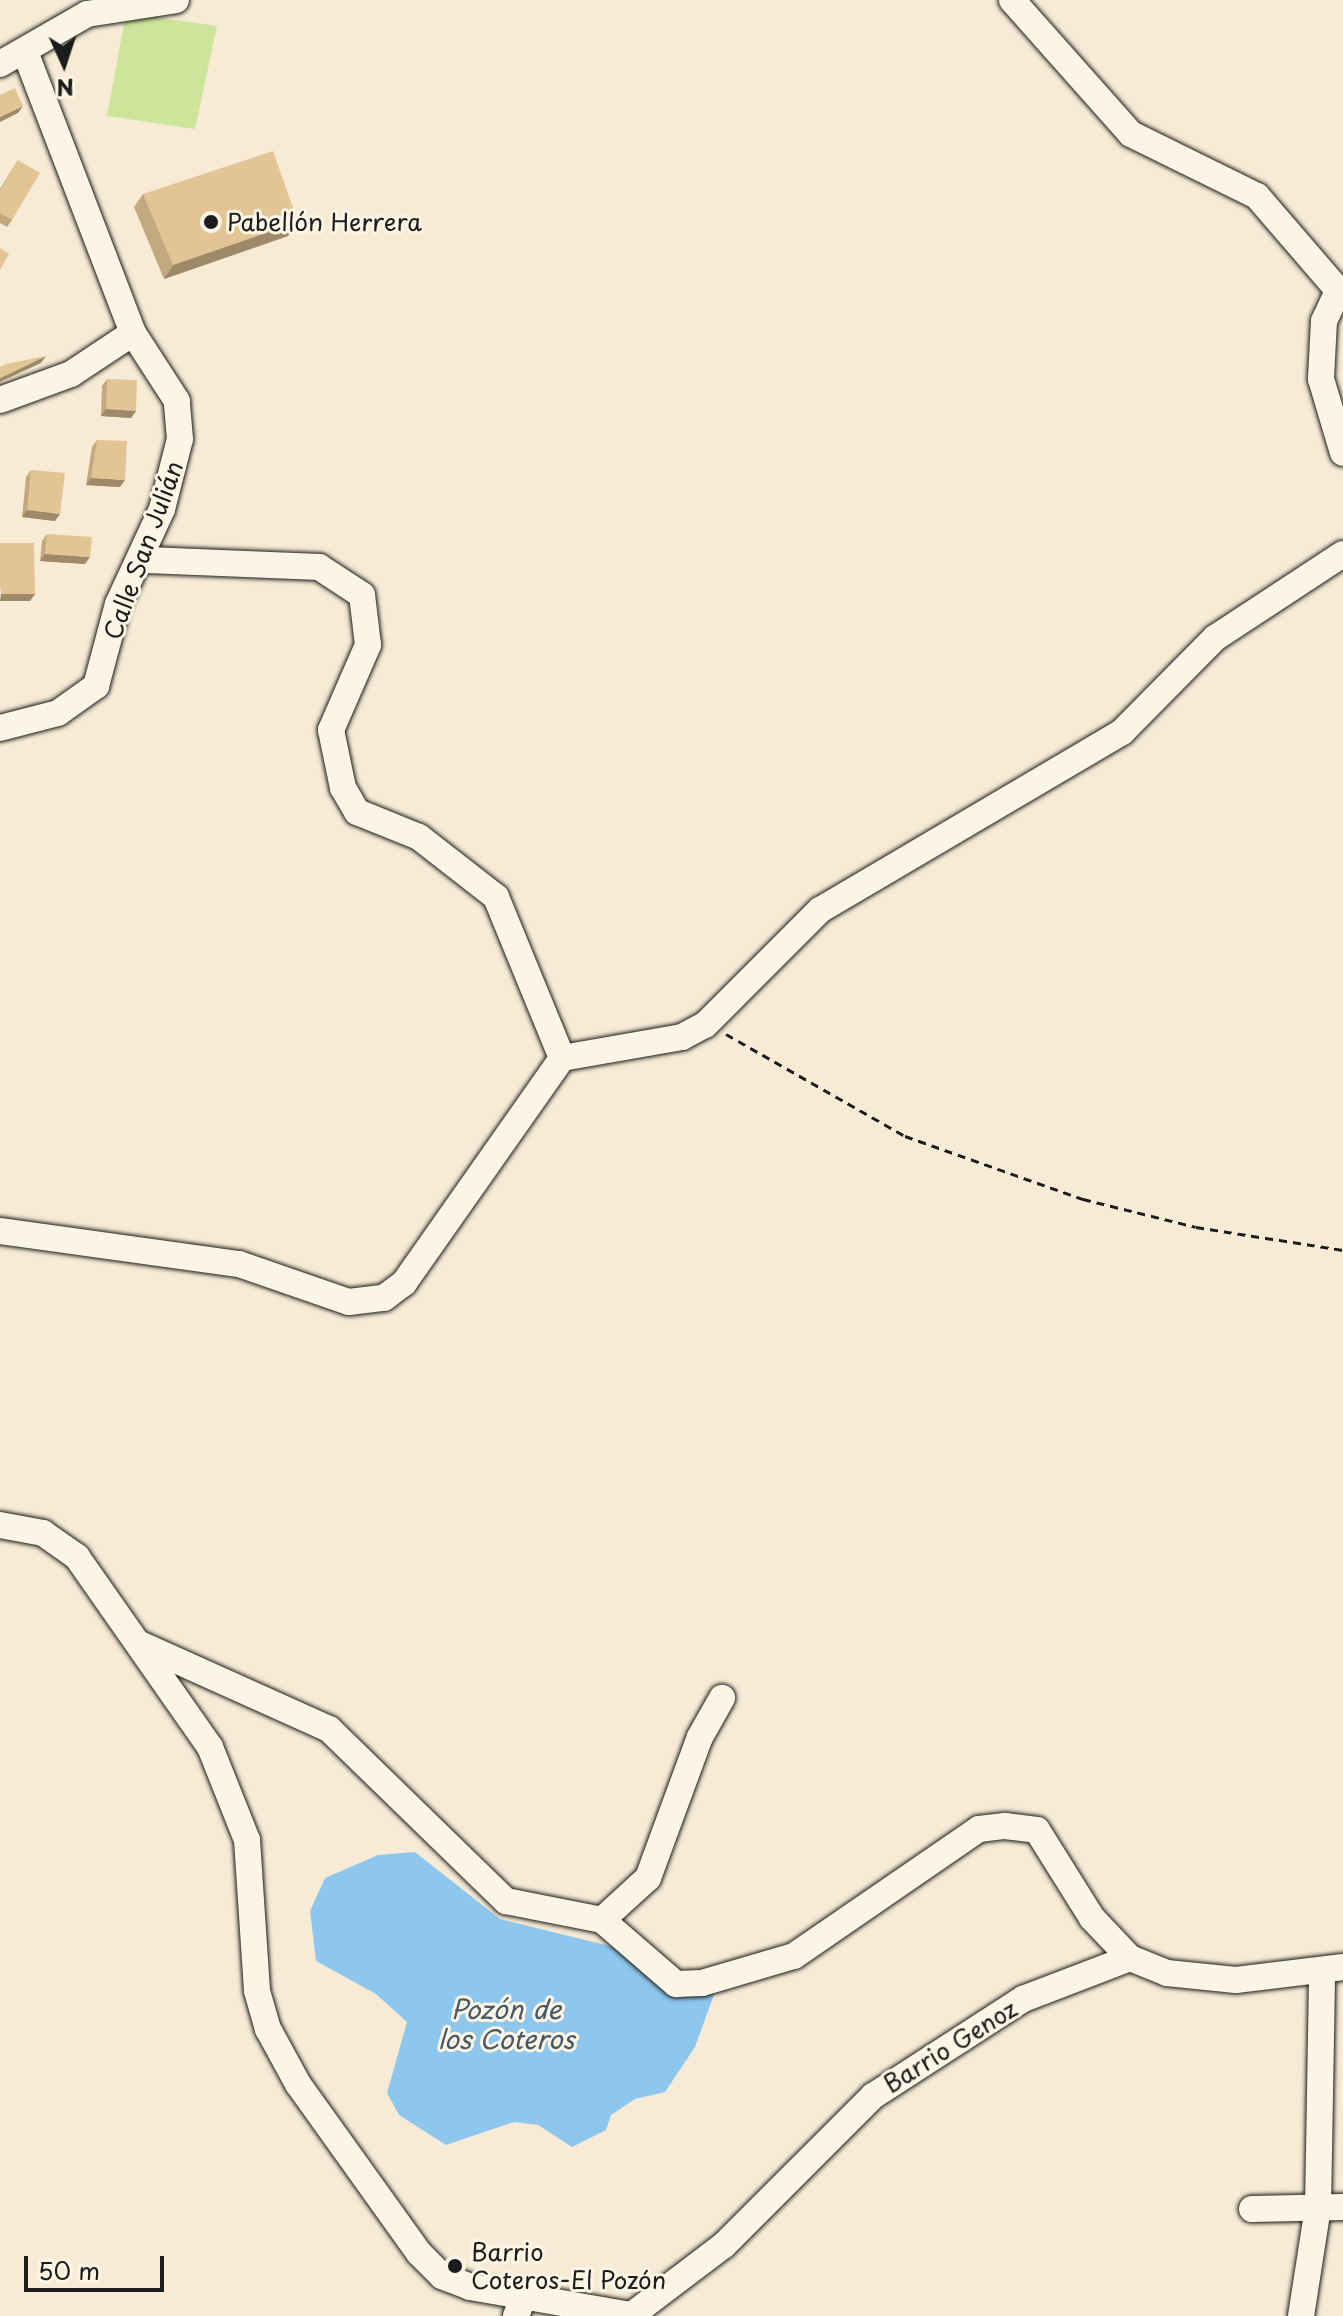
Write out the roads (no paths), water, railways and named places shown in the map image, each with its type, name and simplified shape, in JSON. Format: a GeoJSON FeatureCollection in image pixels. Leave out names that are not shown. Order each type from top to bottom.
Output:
{"type":"FeatureCollection","features":[{"type":"Feature","properties":{"kind":"street"},"geometry":{"type":"LineString","coordinates":[[0,64],[93,6],[176,0]]}},
{"type":"Feature","properties":{"kind":"street"},"geometry":{"type":"LineString","coordinates":[[1012,0],[1131,134],[1257,196],[1340,293],[1324,321],[1321,379],[1343,453]]}},
{"type":"Feature","properties":{"kind":"street","name":"Calle San Julián"},"geometry":{"type":"LineString","coordinates":[[0,728],[58,713],[96,686],[118,604],[141,560],[173,475],[181,415],[133,333],[25,51]]}},
{"type":"Feature","properties":{"kind":"street"},"geometry":{"type":"LineString","coordinates":[[0,400],[71,374],[133,333]]}},
{"type":"Feature","properties":{"kind":"street"},"geometry":{"type":"LineString","coordinates":[[0,1231],[239,1264],[349,1302],[384,1298],[404,1283],[562,1058],[682,1037],[705,1025],[820,910],[1122,732],[1215,638],[1343,554]]}},
{"type":"Feature","properties":{"kind":"street"},"geometry":{"type":"LineString","coordinates":[[141,560],[319,567],[362,595],[368,645],[331,730],[343,788],[357,812],[419,837],[496,897],[562,1058]]}},
{"type":"Feature","properties":{"kind":"street"},"geometry":{"type":"LineString","coordinates":[[0,1525],[59,1542],[142,1645],[229,1789],[247,1840],[257,1991],[268,2029],[338,2144],[442,2276],[520,2304],[634,2315]]}},
{"type":"Feature","properties":{"kind":"street"},"geometry":{"type":"LineString","coordinates":[[142,1645],[329,1729],[506,1901],[602,1920],[676,1984],[702,1983],[794,1956],[979,1829],[1005,1826],[1037,1830],[1092,1918],[1130,1958],[1167,1973],[1236,1980],[1333,1969],[1331,2208],[1301,2316]]}},
{"type":"Feature","properties":{"kind":"street"},"geometry":{"type":"LineString","coordinates":[[602,1920],[648,1878],[700,1737],[722,1698]]}},
{"type":"Feature","properties":{"kind":"street","name":"Barrio Genoz"},"geometry":{"type":"LineString","coordinates":[[634,2315],[724,2245],[899,2075],[1023,1999],[1130,1958]]}},
{"type":"Feature","properties":{"kind":"street"},"geometry":{"type":"LineString","coordinates":[[1252,2209],[1331,2208]]}},
{"type":"Feature","properties":{"kind":"water","name":"Pozón de los Coteros"},"geometry":{"type":"Polygon","coordinates":[[[415,1852],[500,1919],[626,1950],[665,1992],[716,1989],[695,2047],[665,2092],[635,2099],[611,2115],[606,2130],[572,2147],[538,2125],[514,2122],[446,2145],[399,2115],[387,2093],[407,2022],[376,1994],[316,1961],[310,1911],[325,1878],[378,1855],[415,1852]]]}},
{"type":"Feature","properties":{"kind":"place","name":"Pabellón Herrera"},"geometry":{"type":"Point","coordinates":[211,222]}},
{"type":"Feature","properties":{"kind":"place","name":"Barrio Coteros-El Pozón"},"geometry":{"type":"Point","coordinates":[455,2266]}}]}
